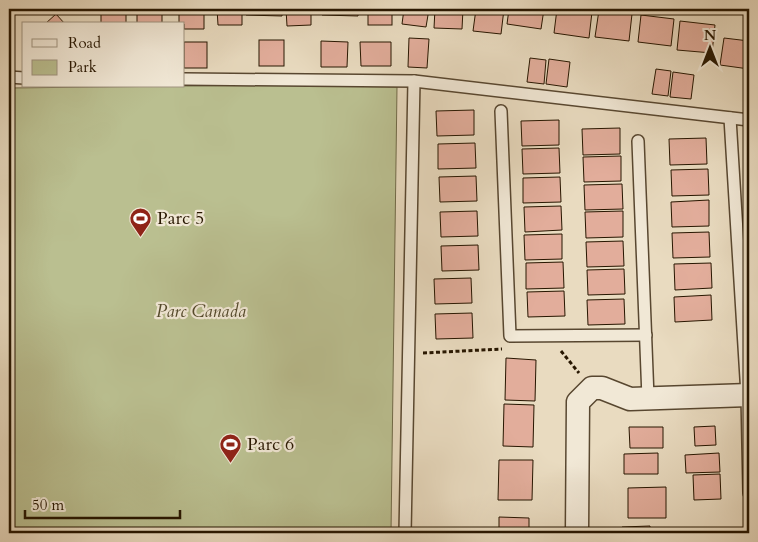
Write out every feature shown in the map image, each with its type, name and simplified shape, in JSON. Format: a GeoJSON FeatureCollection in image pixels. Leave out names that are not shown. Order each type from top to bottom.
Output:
{"type":"FeatureCollection","features":[{"type":"Feature","properties":{"kind":"street"},"geometry":{"type":"LineString","coordinates":[[577,533],[578,402],[592,388],[602,388],[630,399],[748,395]]}},
{"type":"Feature","properties":{"kind":"lane"},"geometry":{"type":"LineString","coordinates":[[9,77],[22,78]]}},
{"type":"Feature","properties":{"kind":"lane"},"geometry":{"type":"LineString","coordinates":[[185,79],[414,81],[749,120]]}},
{"type":"Feature","properties":{"kind":"lane"},"geometry":{"type":"LineString","coordinates":[[405,533],[414,81]]}},
{"type":"Feature","properties":{"kind":"lane"},"geometry":{"type":"LineString","coordinates":[[501,111],[510,336],[646,335]]}},
{"type":"Feature","properties":{"kind":"lane"},"geometry":{"type":"LineString","coordinates":[[730,118],[748,395],[749,493]]}},
{"type":"Feature","properties":{"kind":"lane"},"geometry":{"type":"LineString","coordinates":[[638,141],[648,398]]}},
{"type":"Feature","properties":{"kind":"path"},"geometry":{"type":"LineString","coordinates":[[557,346],[564,354]]}},
{"type":"Feature","properties":{"kind":"path"},"geometry":{"type":"LineString","coordinates":[[408,354],[507,348]]}},
{"type":"Feature","properties":{"kind":"green space","name":"Parc Canada"},"geometry":{"type":"Polygon","coordinates":[[[185,86],[397,87],[391,533],[9,533],[9,88],[185,88],[185,86]]]}},
{"type":"Feature","properties":{"kind":"building"},"geometry":{"type":"Polygon","coordinates":[[[101,9],[126,9],[126,22],[101,22],[101,9]]]}},
{"type":"Feature","properties":{"kind":"building"},"geometry":{"type":"Polygon","coordinates":[[[137,9],[162,9],[162,22],[137,22],[137,9]]]}},
{"type":"Feature","properties":{"kind":"building"},"geometry":{"type":"Polygon","coordinates":[[[179,9],[204,9],[204,29],[185,29],[185,22],[179,22],[179,9]]]}},
{"type":"Feature","properties":{"kind":"building"},"geometry":{"type":"Polygon","coordinates":[[[217,9],[242,9],[242,25],[218,25],[217,9]]]}},
{"type":"Feature","properties":{"kind":"building"},"geometry":{"type":"Polygon","coordinates":[[[246,9],[282,9],[282,16],[246,15],[246,9]]]}},
{"type":"Feature","properties":{"kind":"building"},"geometry":{"type":"Polygon","coordinates":[[[286,9],[311,9],[311,25],[287,26],[286,9]]]}},
{"type":"Feature","properties":{"kind":"building"},"geometry":{"type":"Polygon","coordinates":[[[322,9],[358,9],[358,16],[322,15],[322,9]]]}},
{"type":"Feature","properties":{"kind":"building"},"geometry":{"type":"Polygon","coordinates":[[[368,9],[392,9],[392,25],[368,25],[368,9]]]}},
{"type":"Feature","properties":{"kind":"building"},"geometry":{"type":"Polygon","coordinates":[[[404,9],[429,9],[426,27],[402,24],[404,9]]]}},
{"type":"Feature","properties":{"kind":"building"},"geometry":{"type":"Polygon","coordinates":[[[435,9],[463,9],[462,29],[434,28],[435,9]]]}},
{"type":"Feature","properties":{"kind":"building"},"geometry":{"type":"Polygon","coordinates":[[[476,9],[504,9],[501,34],[473,31],[476,9]]]}},
{"type":"Feature","properties":{"kind":"building"},"geometry":{"type":"Polygon","coordinates":[[[509,9],[544,9],[541,29],[507,24],[509,9]]]}},
{"type":"Feature","properties":{"kind":"building"},"geometry":{"type":"Polygon","coordinates":[[[557,9],[592,12],[589,38],[554,33],[557,9]]]}},
{"type":"Feature","properties":{"kind":"building"},"geometry":{"type":"Polygon","coordinates":[[[599,10],[632,14],[629,41],[595,37],[599,10]]]}},
{"type":"Feature","properties":{"kind":"building"},"geometry":{"type":"Polygon","coordinates":[[[56,14],[63,22],[47,22],[56,14]]]}},
{"type":"Feature","properties":{"kind":"building"},"geometry":{"type":"Polygon","coordinates":[[[641,15],[674,19],[671,46],[638,42],[641,15]]]}},
{"type":"Feature","properties":{"kind":"building"},"geometry":{"type":"Polygon","coordinates":[[[680,21],[715,25],[712,53],[677,50],[680,21]]]}},
{"type":"Feature","properties":{"kind":"building"},"geometry":{"type":"Polygon","coordinates":[[[409,38],[429,39],[427,68],[408,67],[409,38]]]}},
{"type":"Feature","properties":{"kind":"building"},"geometry":{"type":"Polygon","coordinates":[[[724,38],[749,41],[749,69],[720,65],[724,38]]]}},
{"type":"Feature","properties":{"kind":"building"},"geometry":{"type":"Polygon","coordinates":[[[259,40],[284,40],[284,66],[259,66],[259,40]]]}},
{"type":"Feature","properties":{"kind":"building"},"geometry":{"type":"Polygon","coordinates":[[[321,41],[348,42],[347,67],[321,67],[321,41]]]}},
{"type":"Feature","properties":{"kind":"building"},"geometry":{"type":"Polygon","coordinates":[[[185,42],[207,42],[207,68],[185,68],[185,42]]]}},
{"type":"Feature","properties":{"kind":"building"},"geometry":{"type":"Polygon","coordinates":[[[360,42],[391,42],[391,66],[361,66],[360,42]]]}},
{"type":"Feature","properties":{"kind":"building"},"geometry":{"type":"Polygon","coordinates":[[[530,58],[546,60],[544,84],[527,82],[530,58]]]}},
{"type":"Feature","properties":{"kind":"building"},"geometry":{"type":"Polygon","coordinates":[[[549,59],[570,62],[567,87],[546,84],[549,59]]]}},
{"type":"Feature","properties":{"kind":"building"},"geometry":{"type":"Polygon","coordinates":[[[656,69],[671,71],[668,96],[652,94],[656,69]]]}},
{"type":"Feature","properties":{"kind":"building"},"geometry":{"type":"Polygon","coordinates":[[[673,72],[694,75],[691,99],[670,97],[673,72]]]}},
{"type":"Feature","properties":{"kind":"building"},"geometry":{"type":"Polygon","coordinates":[[[474,110],[474,135],[437,136],[436,111],[474,110]]]}},
{"type":"Feature","properties":{"kind":"building"},"geometry":{"type":"Polygon","coordinates":[[[559,120],[559,145],[522,146],[521,121],[559,120]]]}},
{"type":"Feature","properties":{"kind":"building"},"geometry":{"type":"Polygon","coordinates":[[[620,128],[620,154],[583,155],[582,129],[620,128]]]}},
{"type":"Feature","properties":{"kind":"building"},"geometry":{"type":"Polygon","coordinates":[[[706,138],[707,164],[670,165],[669,139],[706,138]]]}},
{"type":"Feature","properties":{"kind":"building"},"geometry":{"type":"Polygon","coordinates":[[[475,143],[476,168],[438,169],[438,144],[475,143]]]}},
{"type":"Feature","properties":{"kind":"building"},"geometry":{"type":"Polygon","coordinates":[[[559,148],[560,173],[523,174],[522,149],[559,148]]]}},
{"type":"Feature","properties":{"kind":"building"},"geometry":{"type":"Polygon","coordinates":[[[621,156],[621,181],[584,182],[583,157],[621,156]]]}},
{"type":"Feature","properties":{"kind":"building"},"geometry":{"type":"Polygon","coordinates":[[[708,169],[709,195],[672,196],[671,170],[708,169]]]}},
{"type":"Feature","properties":{"kind":"building"},"geometry":{"type":"Polygon","coordinates":[[[476,176],[477,201],[440,202],[439,177],[476,176]]]}},
{"type":"Feature","properties":{"kind":"building"},"geometry":{"type":"Polygon","coordinates":[[[560,177],[561,202],[523,203],[523,178],[560,177]]]}},
{"type":"Feature","properties":{"kind":"building"},"geometry":{"type":"Polygon","coordinates":[[[622,184],[623,209],[585,210],[584,185],[622,184]]]}},
{"type":"Feature","properties":{"kind":"building"},"geometry":{"type":"Polygon","coordinates":[[[709,200],[709,226],[672,227],[671,202],[709,200]]]}},
{"type":"Feature","properties":{"kind":"building"},"geometry":{"type":"Polygon","coordinates":[[[561,206],[562,230],[525,232],[524,207],[561,206]]]}},
{"type":"Feature","properties":{"kind":"building"},"geometry":{"type":"Polygon","coordinates":[[[477,211],[478,236],[441,237],[440,212],[477,211]]]}},
{"type":"Feature","properties":{"kind":"building"},"geometry":{"type":"Polygon","coordinates":[[[623,211],[623,237],[586,238],[585,212],[623,211]]]}},
{"type":"Feature","properties":{"kind":"building"},"geometry":{"type":"Polygon","coordinates":[[[709,232],[710,257],[673,258],[672,233],[709,232]]]}},
{"type":"Feature","properties":{"kind":"building"},"geometry":{"type":"Polygon","coordinates":[[[562,234],[562,259],[525,260],[524,235],[562,234]]]}},
{"type":"Feature","properties":{"kind":"building"},"geometry":{"type":"Polygon","coordinates":[[[623,241],[624,266],[587,267],[586,242],[623,241]]]}},
{"type":"Feature","properties":{"kind":"building"},"geometry":{"type":"Polygon","coordinates":[[[478,245],[479,270],[442,271],[441,246],[478,245]]]}},
{"type":"Feature","properties":{"kind":"building"},"geometry":{"type":"Polygon","coordinates":[[[563,262],[564,288],[526,289],[526,263],[563,262]]]}},
{"type":"Feature","properties":{"kind":"building"},"geometry":{"type":"Polygon","coordinates":[[[711,263],[712,288],[675,290],[674,264],[711,263]]]}},
{"type":"Feature","properties":{"kind":"building"},"geometry":{"type":"Polygon","coordinates":[[[624,269],[625,294],[588,295],[587,270],[624,269]]]}},
{"type":"Feature","properties":{"kind":"building"},"geometry":{"type":"Polygon","coordinates":[[[471,278],[472,303],[435,304],[434,279],[471,278]]]}},
{"type":"Feature","properties":{"kind":"building"},"geometry":{"type":"Polygon","coordinates":[[[564,291],[565,316],[528,317],[527,292],[564,291]]]}},
{"type":"Feature","properties":{"kind":"building"},"geometry":{"type":"Polygon","coordinates":[[[711,295],[712,320],[675,322],[674,297],[711,295]]]}},
{"type":"Feature","properties":{"kind":"building"},"geometry":{"type":"Polygon","coordinates":[[[624,299],[625,324],[588,325],[587,300],[624,299]]]}},
{"type":"Feature","properties":{"kind":"building"},"geometry":{"type":"Polygon","coordinates":[[[472,313],[473,338],[436,339],[435,314],[472,313]]]}},
{"type":"Feature","properties":{"kind":"building"},"geometry":{"type":"Polygon","coordinates":[[[506,358],[536,360],[535,401],[505,400],[506,358]]]}},
{"type":"Feature","properties":{"kind":"building"},"geometry":{"type":"Polygon","coordinates":[[[504,404],[534,405],[533,447],[503,446],[504,404]]]}},
{"type":"Feature","properties":{"kind":"building"},"geometry":{"type":"Polygon","coordinates":[[[715,426],[716,445],[695,446],[694,427],[715,426]]]}},
{"type":"Feature","properties":{"kind":"building"},"geometry":{"type":"Polygon","coordinates":[[[629,427],[663,427],[663,448],[630,448],[629,427]]]}},
{"type":"Feature","properties":{"kind":"building"},"geometry":{"type":"Polygon","coordinates":[[[658,453],[658,474],[624,474],[624,454],[658,453]]]}},
{"type":"Feature","properties":{"kind":"building"},"geometry":{"type":"Polygon","coordinates":[[[719,453],[720,472],[686,473],[685,455],[719,453]]]}},
{"type":"Feature","properties":{"kind":"building"},"geometry":{"type":"Polygon","coordinates":[[[499,460],[533,460],[532,500],[498,500],[499,460]]]}},
{"type":"Feature","properties":{"kind":"building"},"geometry":{"type":"Polygon","coordinates":[[[720,474],[721,499],[694,500],[693,475],[720,474]]]}},
{"type":"Feature","properties":{"kind":"building"},"geometry":{"type":"Polygon","coordinates":[[[666,487],[666,518],[628,518],[628,488],[666,487]]]}},
{"type":"Feature","properties":{"kind":"building"},"geometry":{"type":"Polygon","coordinates":[[[499,517],[529,518],[529,533],[499,533],[499,517]]]}},
{"type":"Feature","properties":{"kind":"building"},"geometry":{"type":"Polygon","coordinates":[[[650,526],[650,533],[622,533],[622,527],[650,526]]]}},
{"type":"Feature","properties":{"kind":"place","name":"Parc 5"},"geometry":{"type":"Point","coordinates":[141,237]}},
{"type":"Feature","properties":{"kind":"place","name":"Parc 6"},"geometry":{"type":"Point","coordinates":[231,463]}}]}
